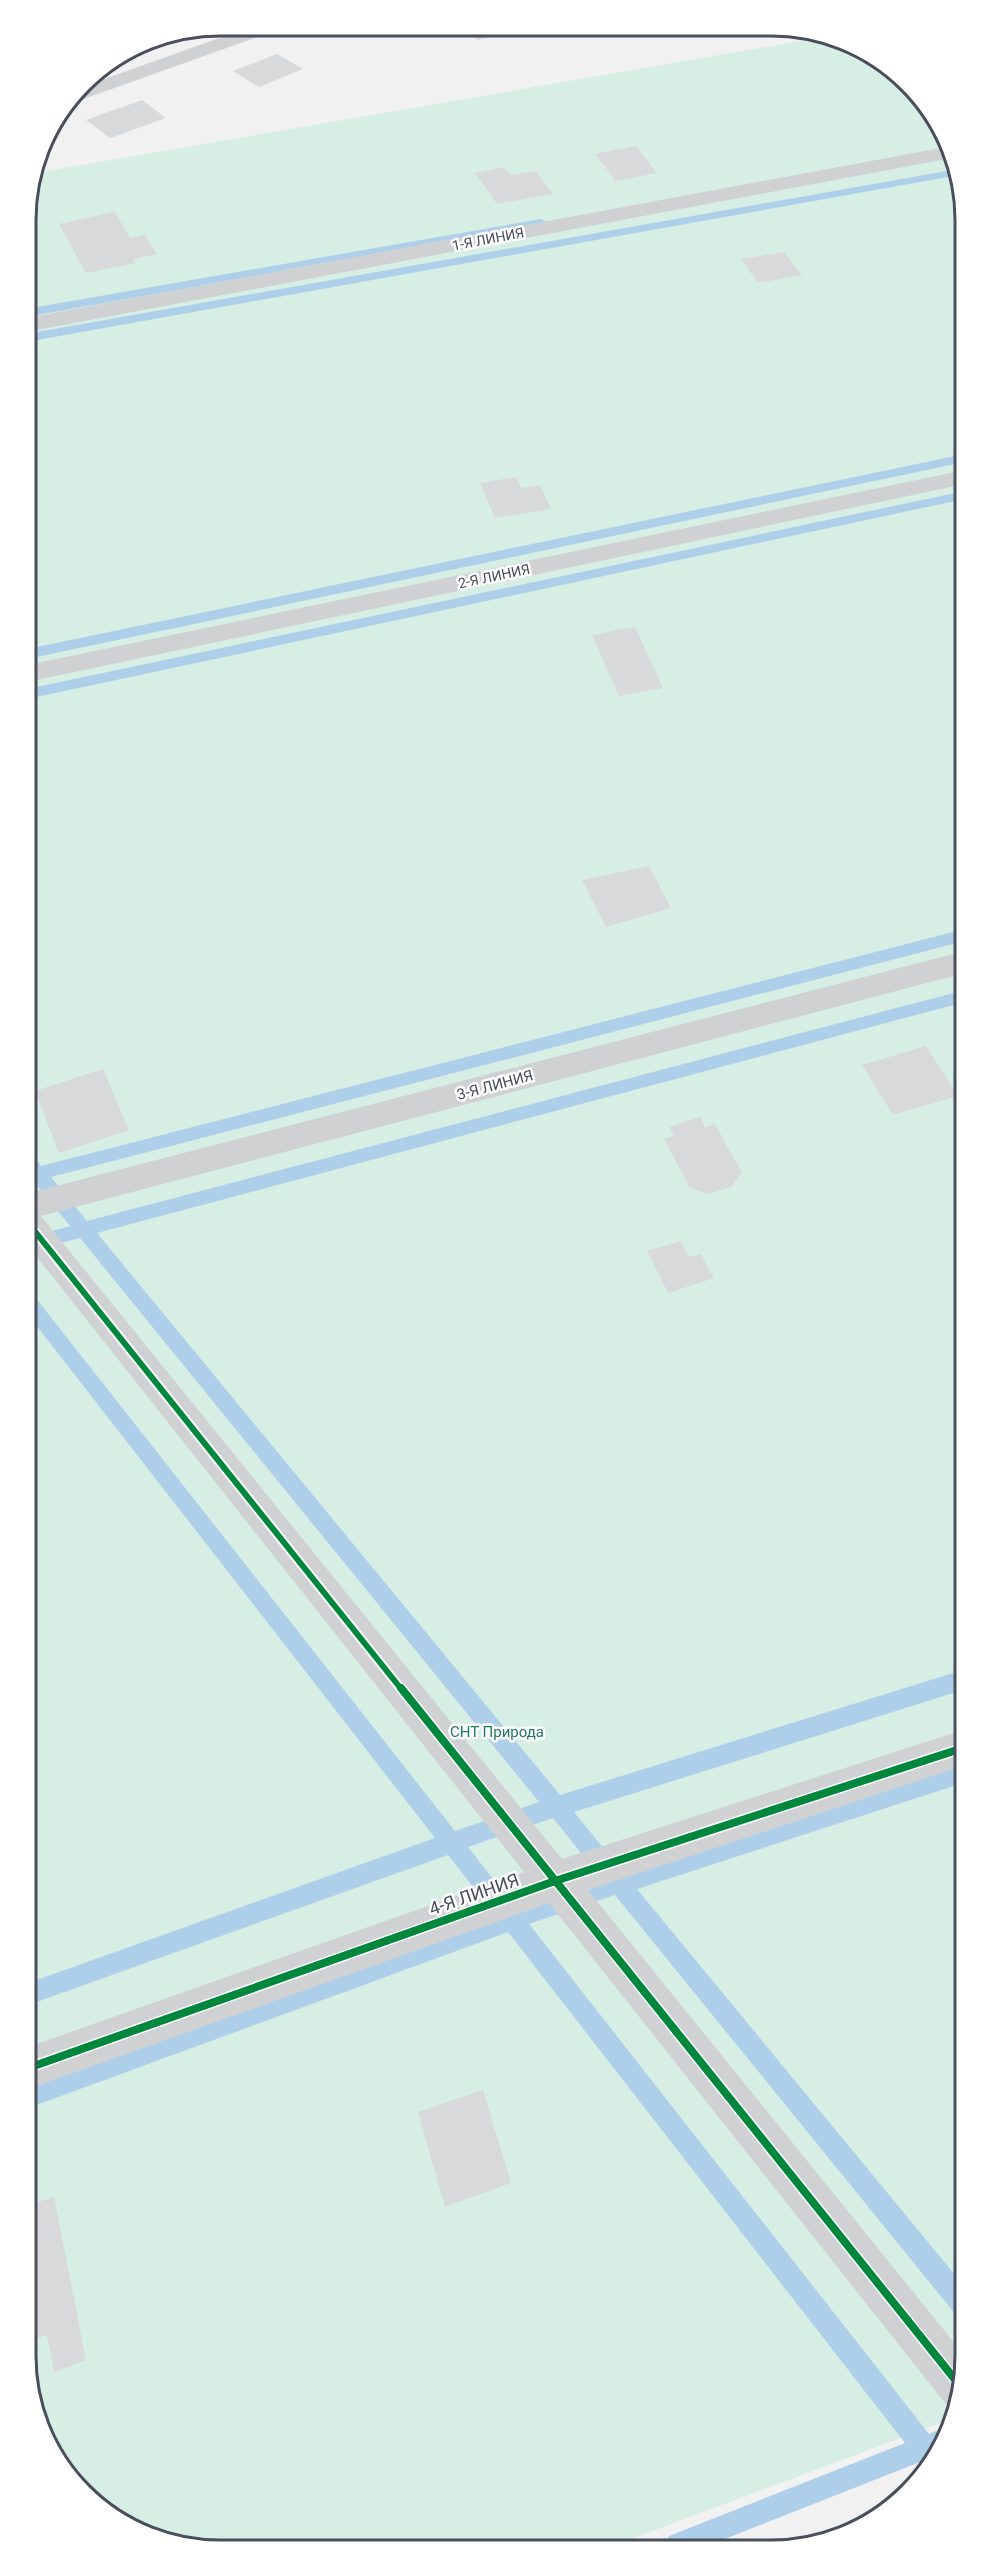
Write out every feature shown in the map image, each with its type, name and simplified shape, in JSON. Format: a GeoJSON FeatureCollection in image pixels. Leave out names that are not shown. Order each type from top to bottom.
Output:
{"type":"FeatureCollection","features":[{"type":"Feature","properties":{"kind":"street"},"geometry":{"type":"LineString","coordinates":[[91,90],[242,36]]}},
{"type":"Feature","properties":{"kind":"street","name":"1-Я ЛИНИЯ"},"geometry":{"type":"LineString","coordinates":[[36,323],[943,154]]}},
{"type":"Feature","properties":{"kind":"street","name":"2-Я ЛИНИЯ"},"geometry":{"type":"LineString","coordinates":[[36,672],[955,479]]}},
{"type":"Feature","properties":{"kind":"street","name":"3-Я ЛИНИЯ"},"geometry":{"type":"LineString","coordinates":[[36,1204],[955,965]]}},
{"type":"Feature","properties":{"kind":"street"},"geometry":{"type":"LineString","coordinates":[[36,1233],[953,2378]]}},
{"type":"Feature","properties":{"kind":"street","name":"4-Я ЛИНИЯ"},"geometry":{"type":"LineString","coordinates":[[36,2065],[555,1881],[955,1751]]}},
{"type":"Feature","properties":{"kind":"green space","name":"СНТ Природа"},"geometry":{"type":"Polygon","coordinates":[[[807,40],[852,55],[883,74],[901,90],[930,128],[949,172],[955,220],[955,2368],[949,2404],[943,2422],[628,2540],[220,2540],[184,2536],[139,2521],[118,2509],[99,2494],[67,2458],[50,2427],[42,2404],[36,2356],[36,208],[42,172],[807,40]]]}},
{"type":"Feature","properties":{"kind":"building"},"geometry":{"type":"Polygon","coordinates":[[[472,36],[490,36],[479,40],[472,36]]]}},
{"type":"Feature","properties":{"kind":"building"},"geometry":{"type":"Polygon","coordinates":[[[277,54],[303,69],[259,87],[233,71],[277,54]]]}},
{"type":"Feature","properties":{"kind":"building"},"geometry":{"type":"Polygon","coordinates":[[[142,100],[166,118],[110,138],[86,120],[142,100]]]}},
{"type":"Feature","properties":{"kind":"building"},"geometry":{"type":"Polygon","coordinates":[[[636,146],[657,173],[616,181],[595,154],[636,146]]]}},
{"type":"Feature","properties":{"kind":"building"},"geometry":{"type":"Polygon","coordinates":[[[504,167],[510,175],[536,171],[553,194],[497,204],[475,173],[504,167]]]}},
{"type":"Feature","properties":{"kind":"building"},"geometry":{"type":"Polygon","coordinates":[[[115,212],[130,238],[145,235],[157,254],[133,259],[136,263],[86,273],[59,224],[115,212]]]}},
{"type":"Feature","properties":{"kind":"building"},"geometry":{"type":"Polygon","coordinates":[[[784,252],[802,275],[758,283],[741,259],[784,252]]]}},
{"type":"Feature","properties":{"kind":"building"},"geometry":{"type":"Polygon","coordinates":[[[516,477],[521,488],[540,485],[551,509],[495,518],[480,483],[516,477]]]}},
{"type":"Feature","properties":{"kind":"building"},"geometry":{"type":"Polygon","coordinates":[[[635,627],[663,688],[619,696],[592,635],[635,627]]]}},
{"type":"Feature","properties":{"kind":"building"},"geometry":{"type":"Polygon","coordinates":[[[649,866],[671,908],[606,927],[582,880],[649,866]]]}},
{"type":"Feature","properties":{"kind":"building"},"geometry":{"type":"Polygon","coordinates":[[[926,1046],[955,1091],[955,1097],[893,1115],[862,1065],[926,1046]]]}},
{"type":"Feature","properties":{"kind":"building"},"geometry":{"type":"Polygon","coordinates":[[[103,1069],[129,1130],[59,1153],[36,1091],[103,1069]]]}},
{"type":"Feature","properties":{"kind":"building"},"geometry":{"type":"Polygon","coordinates":[[[700,1117],[705,1127],[715,1124],[742,1173],[731,1187],[708,1194],[690,1188],[664,1139],[674,1136],[669,1127],[700,1117]]]}},
{"type":"Feature","properties":{"kind":"building"},"geometry":{"type":"Polygon","coordinates":[[[681,1241],[689,1257],[701,1254],[714,1278],[668,1293],[647,1251],[681,1241]]]}},
{"type":"Feature","properties":{"kind":"building"},"geometry":{"type":"Polygon","coordinates":[[[483,2090],[511,2183],[445,2207],[418,2112],[483,2090]]]}},
{"type":"Feature","properties":{"kind":"building"},"geometry":{"type":"Polygon","coordinates":[[[54,2197],[86,2360],[54,2372],[47,2335],[36,2339],[36,2202],[54,2197]]]}},
{"type":"Feature","properties":{"kind":"waterway"},"geometry":{"type":"LineString","coordinates":[[36,336],[949,174]]}},
{"type":"Feature","properties":{"kind":"waterway"},"geometry":{"type":"LineString","coordinates":[[36,311],[541,222]]}},
{"type":"Feature","properties":{"kind":"waterway"},"geometry":{"type":"LineString","coordinates":[[36,652],[955,460]]}},
{"type":"Feature","properties":{"kind":"waterway"},"geometry":{"type":"LineString","coordinates":[[36,692],[955,497]]}},
{"type":"Feature","properties":{"kind":"waterway"},"geometry":{"type":"LineString","coordinates":[[38,1174],[955,938]]}},
{"type":"Feature","properties":{"kind":"waterway"},"geometry":{"type":"LineString","coordinates":[[84,1230],[955,999]]}},
{"type":"Feature","properties":{"kind":"waterway"},"geometry":{"type":"LineString","coordinates":[[38,1174],[84,1230]]}},
{"type":"Feature","properties":{"kind":"waterway"},"geometry":{"type":"LineString","coordinates":[[36,1242],[84,1230]]}},
{"type":"Feature","properties":{"kind":"waterway"},"geometry":{"type":"LineString","coordinates":[[84,1230],[556,1807]]}},
{"type":"Feature","properties":{"kind":"waterway"},"geometry":{"type":"LineString","coordinates":[[36,1311],[452,1843]]}},
{"type":"Feature","properties":{"kind":"waterway"},"geometry":{"type":"LineString","coordinates":[[556,1807],[955,1682]]}},
{"type":"Feature","properties":{"kind":"waterway"},"geometry":{"type":"LineString","coordinates":[[619,1883],[955,1776]]}},
{"type":"Feature","properties":{"kind":"waterway"},"geometry":{"type":"LineString","coordinates":[[452,1843],[556,1807]]}},
{"type":"Feature","properties":{"kind":"waterway"},"geometry":{"type":"LineString","coordinates":[[556,1807],[619,1883]]}},
{"type":"Feature","properties":{"kind":"waterway"},"geometry":{"type":"LineString","coordinates":[[36,1991],[452,1843]]}},
{"type":"Feature","properties":{"kind":"waterway"},"geometry":{"type":"LineString","coordinates":[[452,1843],[512,1920]]}},
{"type":"Feature","properties":{"kind":"waterway"},"geometry":{"type":"LineString","coordinates":[[512,1920],[619,1883]]}},
{"type":"Feature","properties":{"kind":"waterway"},"geometry":{"type":"LineString","coordinates":[[619,1883],[955,2294]]}},
{"type":"Feature","properties":{"kind":"waterway"},"geometry":{"type":"LineString","coordinates":[[36,2094],[512,1920]]}},
{"type":"Feature","properties":{"kind":"waterway"},"geometry":{"type":"LineString","coordinates":[[512,1920],[924,2448]]}},
{"type":"Feature","properties":{"kind":"waterway"},"geometry":{"type":"LineString","coordinates":[[924,2448],[931,2445]]}},
{"type":"Feature","properties":{"kind":"waterway"},"geometry":{"type":"LineString","coordinates":[[691,2540],[924,2448]]}},
{"type":"Feature","properties":{"kind":"waterway"},"geometry":{"type":"LineString","coordinates":[[924,2448],[927,2452]]}},
{"type":"Feature","properties":{"kind":"cycle path"},"geometry":{"type":"LineString","coordinates":[[36,1233],[953,2378]]}},
{"type":"Feature","properties":{"kind":"cycle path"},"geometry":{"type":"LineString","coordinates":[[36,2065],[555,1881],[955,1751]]}}]}
